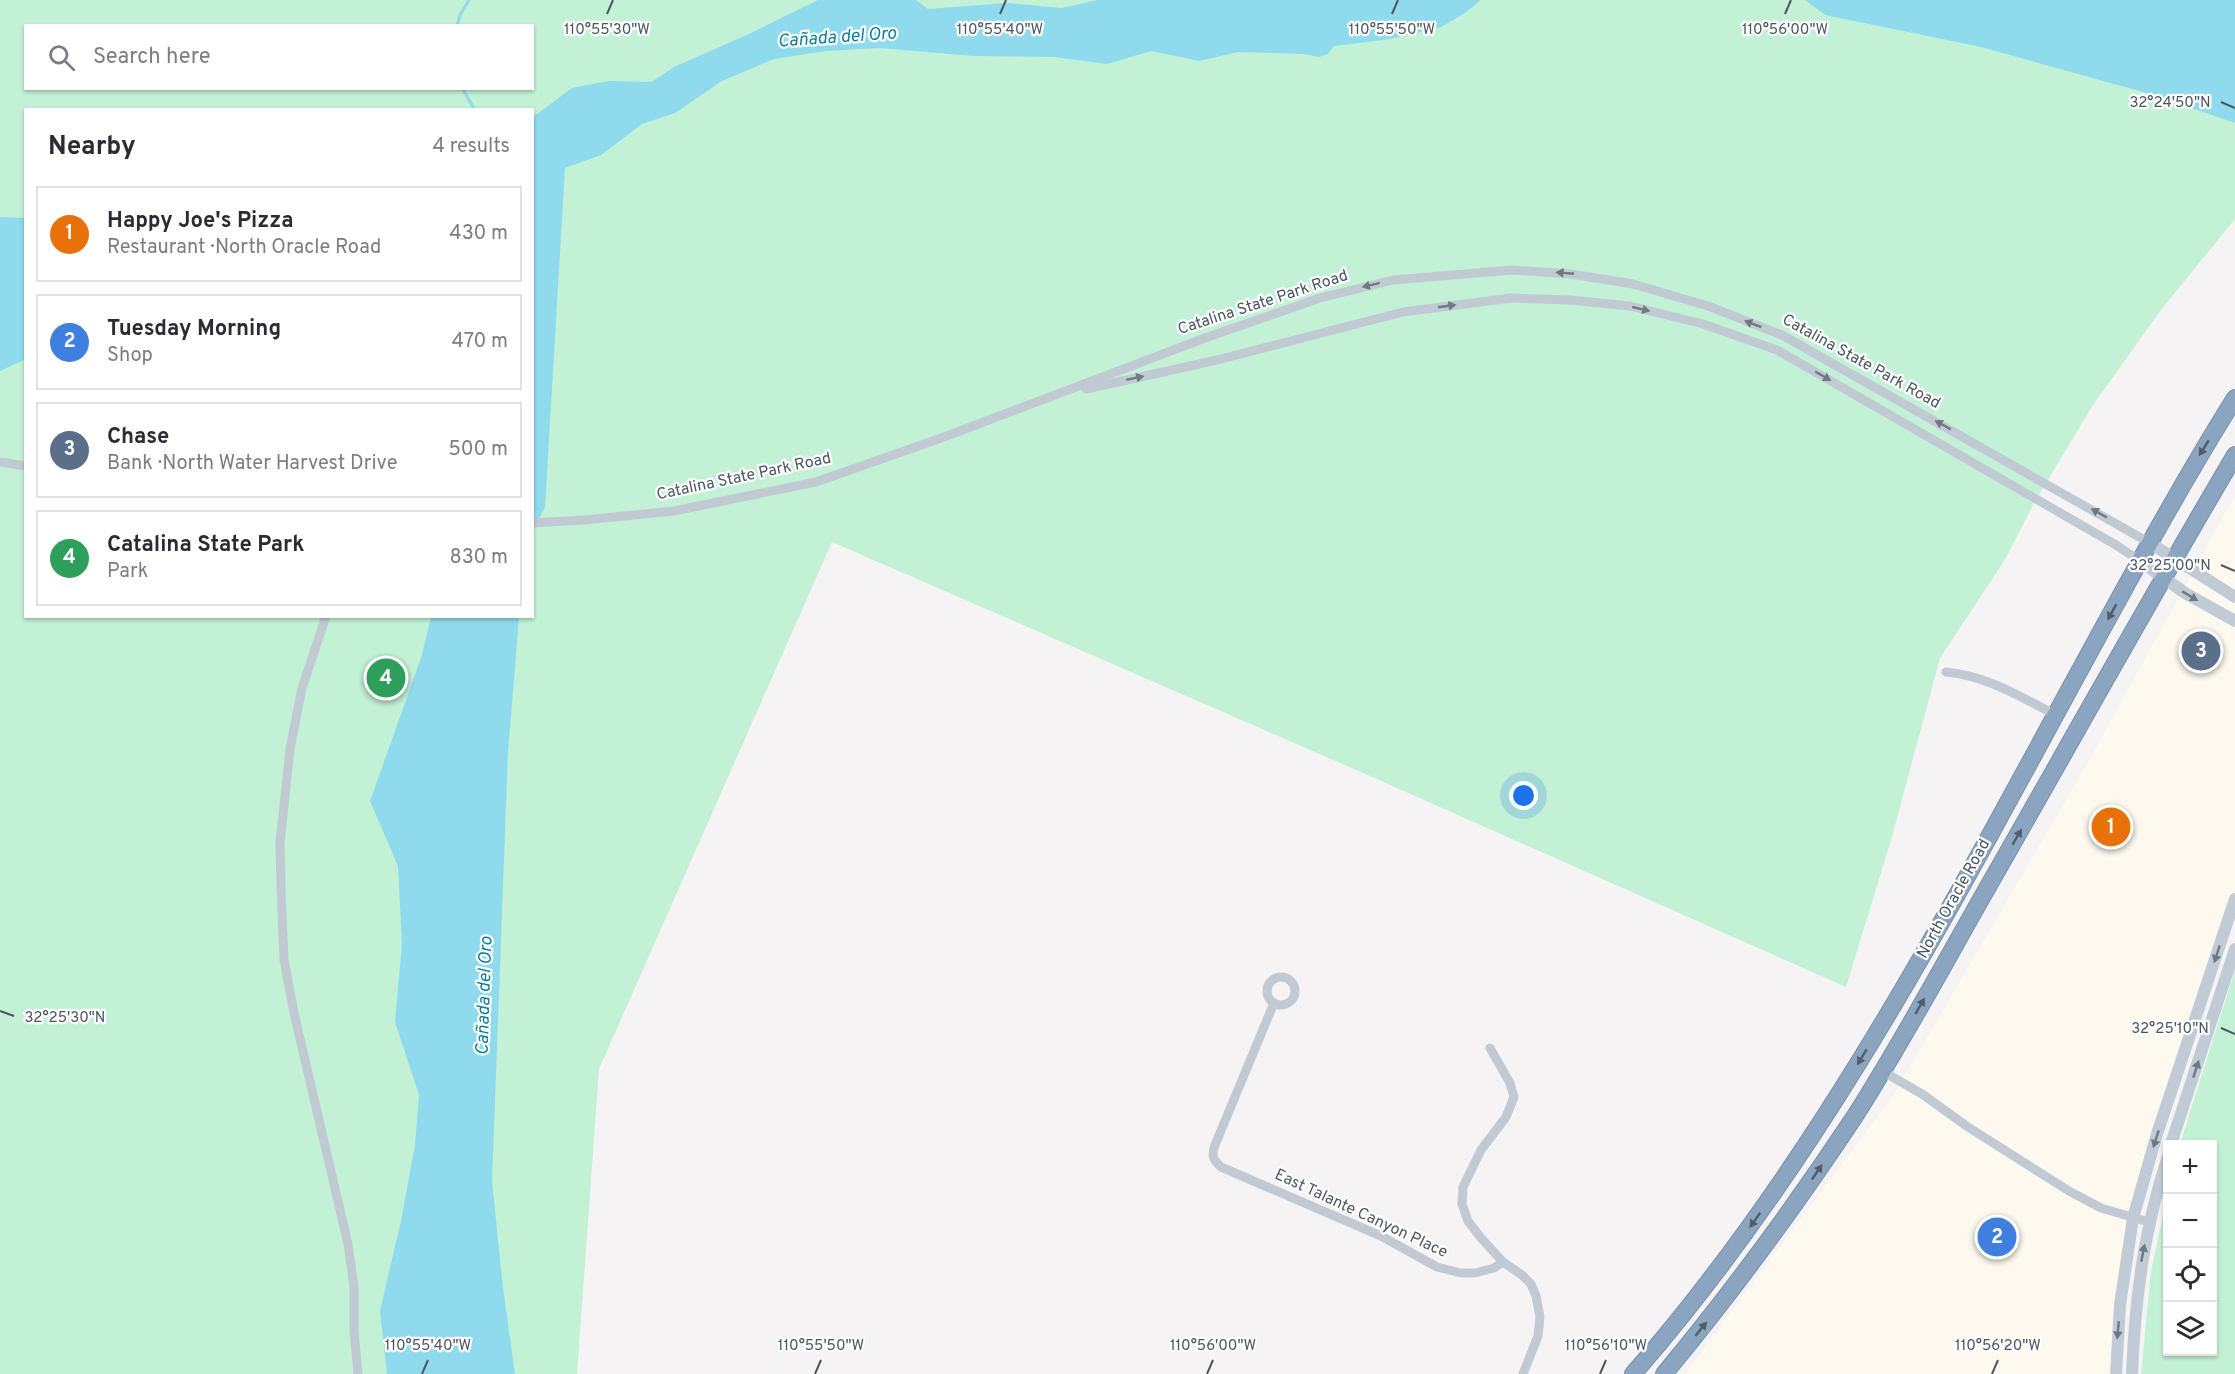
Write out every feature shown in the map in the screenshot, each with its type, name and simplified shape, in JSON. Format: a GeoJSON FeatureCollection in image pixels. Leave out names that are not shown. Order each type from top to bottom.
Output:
{"type":"FeatureCollection","features":[{"type":"Feature","properties":{"kind":"highway","name":"North Oracle Road"},"geometry":{"type":"LineString","coordinates":[[1633,1374],[1742,1237],[1828,1113],[1897,1000],[2199,455],[2235,398]]}},
{"type":"Feature","properties":{"kind":"highway","name":"North Oracle Road"},"geometry":{"type":"LineString","coordinates":[[1664,1374],[1730,1293],[1849,1125],[2235,455]]}},
{"type":"Feature","properties":{"kind":"street","name":"Catalina State Park Road"},"geometry":{"type":"LineString","coordinates":[[534,523],[674,511],[816,482],[1057,395],[1270,314],[1320,298],[1393,280],[1512,270],[1559,273],[1633,284],[1708,306],[1782,336],[2150,543],[2235,597]]}},
{"type":"Feature","properties":{"kind":"street","name":"Catalina State Park Road"},"geometry":{"type":"LineString","coordinates":[[1057,395],[1217,360],[1403,312],[1511,298],[1570,300],[1630,306],[1703,324],[1777,350],[2140,561]]}},
{"type":"Feature","properties":{"kind":"street"},"geometry":{"type":"LineString","coordinates":[[0,462],[24,466]]}},
{"type":"Feature","properties":{"kind":"street"},"geometry":{"type":"LineString","coordinates":[[2140,561],[2185,593],[2235,621]]}},
{"type":"Feature","properties":{"kind":"street"},"geometry":{"type":"LineString","coordinates":[[325,618],[302,688],[290,749],[280,843],[280,887],[284,960],[290,992],[348,1244],[354,1287],[354,1331],[358,1374]]}},
{"type":"Feature","properties":{"kind":"street"},"geometry":{"type":"LineString","coordinates":[[1946,672],[1988,681],[2056,715]]}},
{"type":"Feature","properties":{"kind":"street"},"geometry":{"type":"LineString","coordinates":[[2116,1374],[2120,1305],[2133,1218],[2157,1134],[2235,898]]}},
{"type":"Feature","properties":{"kind":"street"},"geometry":{"type":"LineString","coordinates":[[2172,1140],[2235,949]]}},
{"type":"Feature","properties":{"kind":"street","name":"East Talante Canyon Place"},"geometry":{"type":"LineString","coordinates":[[1274,1003],[1212,1153],[1215,1162],[1221,1167],[1381,1236],[1437,1267],[1461,1273],[1475,1273],[1494,1268],[1503,1262]]}},
{"type":"Feature","properties":{"kind":"street"},"geometry":{"type":"LineString","coordinates":[[1490,1048],[1510,1083],[1514,1097],[1506,1117],[1481,1150],[1463,1188],[1462,1204],[1474,1230],[1503,1262],[1531,1284],[1539,1308],[1538,1336],[1523,1374]]}},
{"type":"Feature","properties":{"kind":"street"},"geometry":{"type":"LineString","coordinates":[[1882,1071],[1922,1094],[1968,1127],[2069,1191],[2101,1208],[2149,1222]]}},
{"type":"Feature","properties":{"kind":"street"},"geometry":{"type":"LineString","coordinates":[[2132,1374],[2137,1297],[2149,1222],[2163,1173]]}},
{"type":"Feature","properties":{"kind":"shaded area"},"geometry":{"type":"Polygon","coordinates":[[[2235,495],[2235,889],[2132,1204],[2113,1374],[1685,1374],[1894,1094],[2087,764],[2235,495]]]}},
{"type":"Feature","properties":{"kind":"green space"},"geometry":{"type":"Polygon","coordinates":[[[0,0],[2235,0],[2235,219],[2160,311],[2093,405],[2034,503],[2006,558],[1940,658],[1891,840],[1846,987],[1361,772],[832,542],[599,1069],[577,1374],[0,1374],[0,0]]]}},
{"type":"Feature","properties":{"kind":"green space"},"geometry":{"type":"Polygon","coordinates":[[[2235,970],[2235,1374],[2141,1374],[2151,1271],[2163,1216],[2163,1356],[2217,1356],[2217,1140],[2181,1140],[2235,970]]]}},
{"type":"Feature","properties":{"kind":"water","name":"Cañada del Oro"},"geometry":{"type":"Polygon","coordinates":[[[818,0],[916,0],[928,9],[1007,3],[1062,8],[1097,0],[1481,0],[1465,13],[1441,27],[1390,39],[1334,46],[1328,54],[1319,57],[1304,54],[1238,52],[1199,61],[1151,51],[1107,64],[1054,57],[973,56],[880,48],[826,51],[774,59],[722,81],[675,113],[642,124],[601,155],[565,168],[545,507],[534,529],[534,116],[572,88],[609,81],[651,82],[676,66],[818,0]]]}},
{"type":"Feature","properties":{"kind":"water"},"geometry":{"type":"Polygon","coordinates":[[[1805,0],[2235,0],[2235,123],[2154,95],[1981,47],[1825,15],[1805,0]]]}},
{"type":"Feature","properties":{"kind":"water"},"geometry":{"type":"Polygon","coordinates":[[[0,217],[24,218],[24,360],[0,371],[0,217]]]}},
{"type":"Feature","properties":{"kind":"water","name":"Cañada del Oro"},"geometry":{"type":"Polygon","coordinates":[[[431,618],[519,618],[508,753],[492,1181],[515,1374],[387,1374],[380,1311],[401,1221],[415,1145],[419,1095],[395,1022],[402,944],[398,866],[370,801],[421,658],[431,618]]]}},
{"type":"Feature","properties":{"kind":"waterway"},"geometry":{"type":"LineString","coordinates":[[458,24],[469,0]]}},
{"type":"Feature","properties":{"kind":"waterway"},"geometry":{"type":"LineString","coordinates":[[463,90],[474,108]]}},
{"type":"Feature","properties":{"kind":"place","name":"Chase"},"geometry":{"type":"Point","coordinates":[2201,651]}},
{"type":"Feature","properties":{"kind":"place","name":"Catalina State Park"},"geometry":{"type":"Point","coordinates":[386,678]}},
{"type":"Feature","properties":{"kind":"place","name":"Happy Joe's Pizza"},"geometry":{"type":"Point","coordinates":[2111,827]}},
{"type":"Feature","properties":{"kind":"place","name":"Tuesday Morning"},"geometry":{"type":"Point","coordinates":[1997,1237]}}]}
